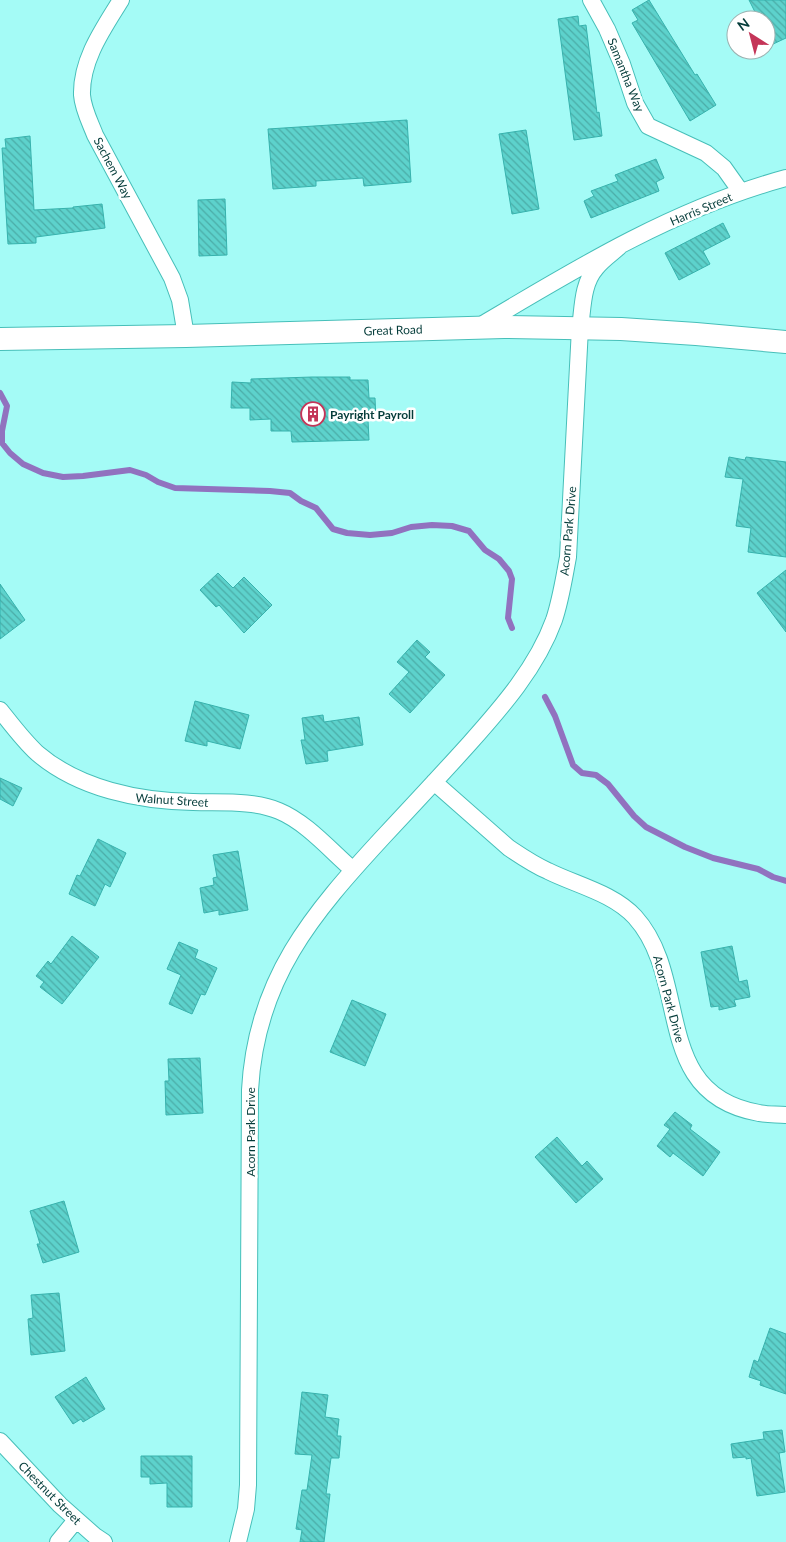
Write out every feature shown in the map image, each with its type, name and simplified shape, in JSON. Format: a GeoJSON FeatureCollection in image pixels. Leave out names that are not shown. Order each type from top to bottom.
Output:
{"type":"FeatureCollection","features":[{"type":"Feature","properties":{"kind":"main road","name":"Great Road"},"geometry":{"type":"LineString","coordinates":[[0,339],[476,328],[580,328],[688,333],[786,342]]}},
{"type":"Feature","properties":{"kind":"street","name":"Sachem Way"},"geometry":{"type":"LineString","coordinates":[[120,0],[90,55],[84,75],[82,96],[87,116],[95,135],[172,278],[180,300],[186,336]]}},
{"type":"Feature","properties":{"kind":"street","name":"Samantha Way"},"geometry":{"type":"LineString","coordinates":[[591,0],[607,29],[622,64],[635,103],[648,126],[706,153],[724,168],[741,192]]}},
{"type":"Feature","properties":{"kind":"street","name":"Harris Street"},"geometry":{"type":"LineString","coordinates":[[476,328],[556,280],[677,218],[741,192],[786,178]]}},
{"type":"Feature","properties":{"kind":"street","name":"Harris Street"},"geometry":{"type":"LineString","coordinates":[[580,328],[588,280],[595,268],[619,247]]}},
{"type":"Feature","properties":{"kind":"street","name":"Acorn Park Drive"},"geometry":{"type":"LineString","coordinates":[[238,1542],[246,1510],[248,1485],[250,1090],[251,1066],[256,1039],[270,996],[289,955],[312,920],[353,870],[510,696],[528,670],[554,620],[568,557],[580,328]]}},
{"type":"Feature","properties":{"kind":"street","name":"Walnut Street"},"geometry":{"type":"LineString","coordinates":[[0,710],[38,754],[73,776],[107,790],[129,796],[178,802],[244,804],[279,811],[295,819],[353,870]]}},
{"type":"Feature","properties":{"kind":"street","name":"Acorn Park Drive"},"geometry":{"type":"LineString","coordinates":[[434,782],[509,848],[522,857],[548,872],[620,904],[634,916],[647,932],[656,949],[663,968],[681,1047],[688,1064],[702,1083],[717,1096],[737,1107],[760,1113],[786,1115]]}},
{"type":"Feature","properties":{"kind":"street","name":"Chestnut Street"},"geometry":{"type":"LineString","coordinates":[[0,1441],[76,1520],[104,1542]]}},
{"type":"Feature","properties":{"kind":"street"},"geometry":{"type":"LineString","coordinates":[[58,1542],[76,1520]]}},
{"type":"Feature","properties":{"kind":"building"},"geometry":{"type":"Polygon","coordinates":[[[649,0],[695,75],[697,74],[716,105],[690,121],[632,23],[638,20],[632,10],[649,0]]]}},
{"type":"Feature","properties":{"kind":"building"},"geometry":{"type":"Polygon","coordinates":[[[749,0],[786,0],[786,38],[776,43],[776,10],[754,10],[749,0]]]}},
{"type":"Feature","properties":{"kind":"building"},"geometry":{"type":"Polygon","coordinates":[[[578,16],[579,26],[586,25],[597,113],[599,112],[602,136],[574,140],[558,19],[578,16]]]}},
{"type":"Feature","properties":{"kind":"building"},"geometry":{"type":"Polygon","coordinates":[[[407,120],[411,182],[364,186],[363,178],[316,181],[316,186],[273,189],[268,129],[407,120]]]}},
{"type":"Feature","properties":{"kind":"building"},"geometry":{"type":"Polygon","coordinates":[[[526,130],[539,209],[512,214],[499,134],[526,130]]]}},
{"type":"Feature","properties":{"kind":"building"},"geometry":{"type":"Polygon","coordinates":[[[30,136],[34,210],[102,204],[105,228],[36,237],[36,243],[8,244],[2,148],[6,148],[5,139],[30,136]]]}},
{"type":"Feature","properties":{"kind":"building"},"geometry":{"type":"Polygon","coordinates":[[[656,159],[664,178],[656,182],[659,191],[591,218],[584,201],[594,196],[591,191],[618,181],[615,175],[656,159]]]}},
{"type":"Feature","properties":{"kind":"building"},"geometry":{"type":"Polygon","coordinates":[[[225,199],[227,255],[199,256],[198,200],[225,199]]]}},
{"type":"Feature","properties":{"kind":"building"},"geometry":{"type":"Polygon","coordinates":[[[723,223],[730,237],[703,251],[710,264],[679,280],[665,253],[723,223]]]}},
{"type":"Feature","properties":{"kind":"building","name":"Payright Payroll"},"geometry":{"type":"Polygon","coordinates":[[[350,377],[350,380],[368,380],[369,398],[375,398],[376,420],[368,420],[369,440],[292,442],[291,431],[271,431],[271,419],[250,420],[250,408],[231,408],[232,382],[251,383],[251,379],[350,377]]]}},
{"type":"Feature","properties":{"kind":"building"},"geometry":{"type":"Polygon","coordinates":[[[729,457],[745,460],[746,457],[786,462],[786,557],[748,552],[751,528],[736,526],[743,479],[725,477],[729,457]]]}},
{"type":"Feature","properties":{"kind":"building"},"geometry":{"type":"Polygon","coordinates":[[[786,570],[786,632],[757,593],[786,570]]]}},
{"type":"Feature","properties":{"kind":"building"},"geometry":{"type":"Polygon","coordinates":[[[218,573],[233,588],[244,577],[272,605],[244,633],[219,605],[216,607],[200,590],[218,573]]]}},
{"type":"Feature","properties":{"kind":"building"},"geometry":{"type":"Polygon","coordinates":[[[0,584],[25,620],[0,639],[0,584]]]}},
{"type":"Feature","properties":{"kind":"building"},"geometry":{"type":"Polygon","coordinates":[[[417,640],[430,652],[425,657],[445,675],[410,713],[389,694],[409,672],[397,662],[417,640]]]}},
{"type":"Feature","properties":{"kind":"building"},"geometry":{"type":"Polygon","coordinates":[[[195,701],[249,715],[240,749],[207,741],[207,746],[185,741],[195,701]]]}},
{"type":"Feature","properties":{"kind":"building"},"geometry":{"type":"Polygon","coordinates":[[[323,715],[324,722],[359,717],[363,745],[327,751],[328,761],[306,764],[301,740],[305,740],[302,718],[323,715]]]}},
{"type":"Feature","properties":{"kind":"building"},"geometry":{"type":"Polygon","coordinates":[[[0,778],[22,788],[13,806],[0,799],[0,778]]]}},
{"type":"Feature","properties":{"kind":"building"},"geometry":{"type":"Polygon","coordinates":[[[98,839],[126,853],[110,887],[105,884],[95,906],[69,894],[77,875],[80,876],[98,839]]]}},
{"type":"Feature","properties":{"kind":"building"},"geometry":{"type":"Polygon","coordinates":[[[238,851],[248,910],[219,915],[219,910],[204,913],[200,888],[214,885],[213,878],[217,877],[213,855],[238,851]]]}},
{"type":"Feature","properties":{"kind":"building"},"geometry":{"type":"Polygon","coordinates":[[[72,936],[99,957],[62,1004],[40,987],[44,982],[36,976],[48,961],[51,964],[72,936]]]}},
{"type":"Feature","properties":{"kind":"building"},"geometry":{"type":"Polygon","coordinates":[[[179,942],[198,950],[195,958],[217,968],[205,995],[201,994],[192,1014],[169,1004],[181,975],[167,969],[179,942]]]}},
{"type":"Feature","properties":{"kind":"building"},"geometry":{"type":"Polygon","coordinates":[[[732,946],[739,982],[747,980],[750,997],[734,1000],[736,1006],[719,1010],[719,1006],[711,1007],[701,952],[732,946]]]}},
{"type":"Feature","properties":{"kind":"building"},"geometry":{"type":"Polygon","coordinates":[[[352,1000],[386,1014],[365,1066],[330,1052],[352,1000]]]}},
{"type":"Feature","properties":{"kind":"building"},"geometry":{"type":"Polygon","coordinates":[[[200,1058],[203,1113],[166,1115],[165,1081],[169,1081],[168,1059],[200,1058]]]}},
{"type":"Feature","properties":{"kind":"building"},"geometry":{"type":"Polygon","coordinates":[[[675,1112],[692,1125],[690,1129],[720,1152],[703,1176],[673,1153],[670,1157],[657,1146],[670,1129],[664,1125],[675,1112]]]}},
{"type":"Feature","properties":{"kind":"building"},"geometry":{"type":"Polygon","coordinates":[[[557,1137],[582,1166],[587,1161],[603,1179],[576,1203],[535,1157],[557,1137]]]}},
{"type":"Feature","properties":{"kind":"building"},"geometry":{"type":"Polygon","coordinates":[[[64,1201],[79,1252],[43,1263],[37,1244],[40,1244],[30,1211],[64,1201]]]}},
{"type":"Feature","properties":{"kind":"building"},"geometry":{"type":"Polygon","coordinates":[[[59,1293],[65,1351],[31,1355],[28,1319],[33,1318],[31,1295],[59,1293]]]}},
{"type":"Feature","properties":{"kind":"building"},"geometry":{"type":"Polygon","coordinates":[[[770,1328],[786,1334],[786,1394],[760,1385],[761,1381],[749,1377],[754,1360],[758,1362],[770,1328]]]}},
{"type":"Feature","properties":{"kind":"building"},"geometry":{"type":"Polygon","coordinates":[[[86,1377],[105,1409],[83,1422],[81,1419],[73,1424],[55,1397],[86,1377]]]}},
{"type":"Feature","properties":{"kind":"building"},"geometry":{"type":"Polygon","coordinates":[[[302,1392],[328,1395],[325,1417],[339,1419],[337,1436],[341,1436],[339,1458],[331,1458],[326,1494],[330,1494],[324,1542],[300,1542],[302,1530],[296,1529],[302,1490],[307,1490],[312,1455],[295,1454],[302,1392]]]}},
{"type":"Feature","properties":{"kind":"building"},"geometry":{"type":"Polygon","coordinates":[[[782,1430],[785,1452],[779,1453],[785,1492],[757,1496],[751,1458],[733,1458],[731,1444],[764,1439],[763,1432],[782,1430]]]}},
{"type":"Feature","properties":{"kind":"building"},"geometry":{"type":"Polygon","coordinates":[[[141,1456],[192,1456],[192,1507],[167,1507],[167,1483],[150,1484],[150,1477],[141,1477],[141,1456]]]}},
{"type":"Feature","properties":{"kind":"waterway"},"geometry":{"type":"LineString","coordinates":[[0,393],[7,406],[2,431],[2,443],[23,464],[43,473],[63,477],[130,470],[175,488],[290,493],[316,508],[333,529],[347,533],[370,535],[392,533],[411,527],[432,525],[452,526],[469,531],[485,550],[499,559],[509,571],[512,579],[508,618],[512,628]]}},
{"type":"Feature","properties":{"kind":"waterway"},"geometry":{"type":"LineString","coordinates":[[545,697],[555,716],[573,765],[582,773],[596,775],[608,784],[634,816],[646,827],[685,847],[713,858],[758,869],[786,881]]}},
{"type":"Feature","properties":{"kind":"place","name":"Payright Payroll"},"geometry":{"type":"Point","coordinates":[313,414]}}]}
